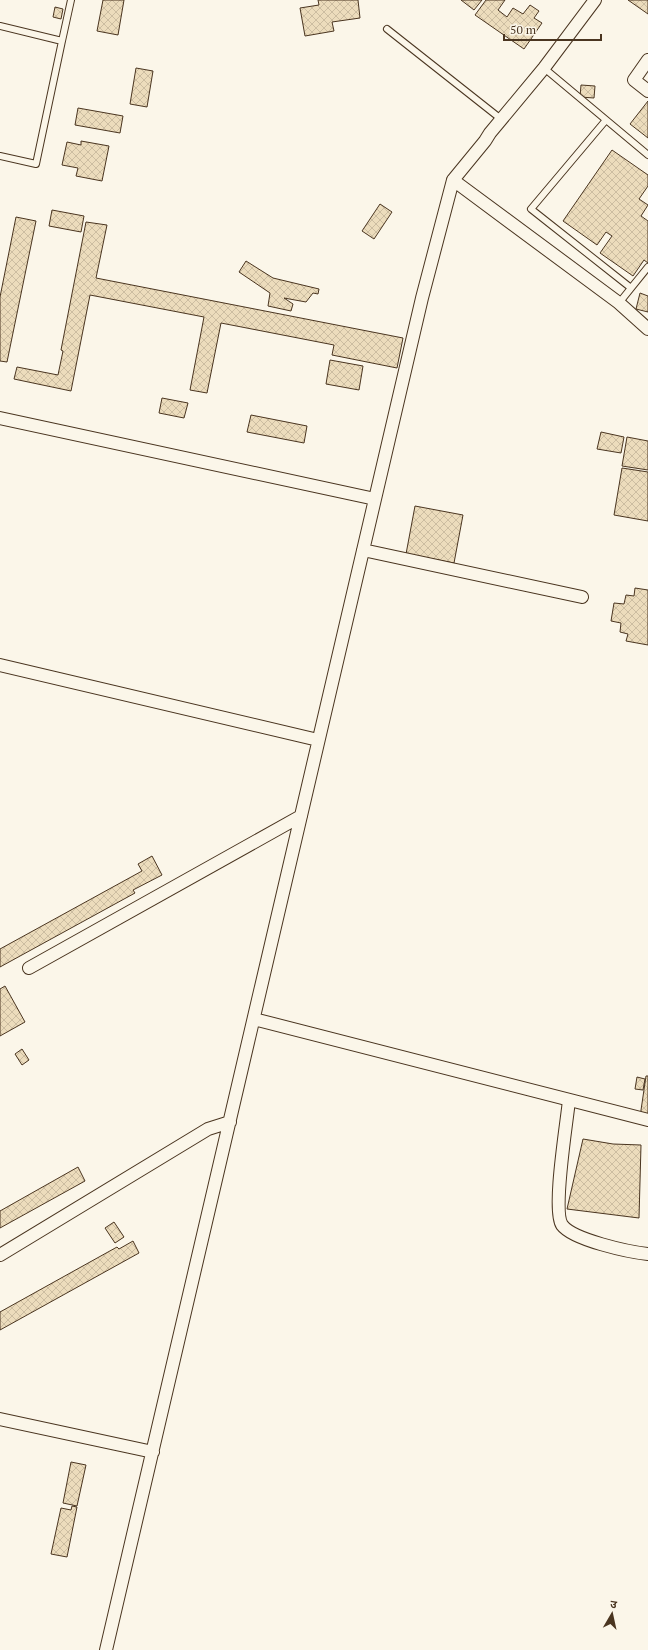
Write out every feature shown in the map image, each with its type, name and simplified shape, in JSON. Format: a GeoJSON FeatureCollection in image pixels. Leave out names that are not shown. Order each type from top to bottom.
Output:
{"type":"FeatureCollection","features":[{"type":"Feature","properties":{"kind":"street"},"geometry":{"type":"LineString","coordinates":[[106,1650],[422,298],[453,180],[544,68],[595,0]]}},
{"type":"Feature","properties":{"kind":"street"},"geometry":{"type":"LineString","coordinates":[[648,60],[634,80],[648,91]]}},
{"type":"Feature","properties":{"kind":"street"},"geometry":{"type":"LineString","coordinates":[[453,180],[619,303],[648,329]]}},
{"type":"Feature","properties":{"kind":"street"},"geometry":{"type":"LineString","coordinates":[[0,418],[375,499]]}},
{"type":"Feature","properties":{"kind":"street"},"geometry":{"type":"LineString","coordinates":[[363,550],[582,597]]}},
{"type":"Feature","properties":{"kind":"street"},"geometry":{"type":"LineString","coordinates":[[0,665],[318,740]]}},
{"type":"Feature","properties":{"kind":"street"},"geometry":{"type":"LineString","coordinates":[[29,968],[301,816]]}},
{"type":"Feature","properties":{"kind":"street"},"geometry":{"type":"LineString","coordinates":[[254,1019],[648,1120]]}},
{"type":"Feature","properties":{"kind":"street"},"geometry":{"type":"LineString","coordinates":[[570,1100],[558,1214],[562,1225],[581,1238],[648,1254]]}},
{"type":"Feature","properties":{"kind":"street"},"geometry":{"type":"LineString","coordinates":[[0,1255],[208,1129],[230,1122]]}},
{"type":"Feature","properties":{"kind":"street"},"geometry":{"type":"LineString","coordinates":[[0,1419],[153,1452]]}},
{"type":"Feature","properties":{"kind":"lane"},"geometry":{"type":"LineString","coordinates":[[0,156],[36,164],[71,0]]}},
{"type":"Feature","properties":{"kind":"lane"},"geometry":{"type":"LineString","coordinates":[[0,26],[62,41]]}},
{"type":"Feature","properties":{"kind":"lane"},"geometry":{"type":"LineString","coordinates":[[387,29],[502,119]]}},
{"type":"Feature","properties":{"kind":"lane"},"geometry":{"type":"LineString","coordinates":[[544,68],[648,155]]}},
{"type":"Feature","properties":{"kind":"lane"},"geometry":{"type":"LineString","coordinates":[[606,120],[531,209],[631,288]]}},
{"type":"Feature","properties":{"kind":"lane"},"geometry":{"type":"LineString","coordinates":[[619,303],[648,267]]}},
{"type":"Feature","properties":{"kind":"building"},"geometry":{"type":"Polygon","coordinates":[[[103,0],[124,0],[118,35],[97,31],[103,0]]]}},
{"type":"Feature","properties":{"kind":"building"},"geometry":{"type":"Polygon","coordinates":[[[318,0],[358,0],[360,18],[332,22],[334,31],[305,36],[300,8],[319,5],[318,0]]]}},
{"type":"Feature","properties":{"kind":"building"},"geometry":{"type":"Polygon","coordinates":[[[461,0],[482,0],[474,10],[461,0]]]}},
{"type":"Feature","properties":{"kind":"building"},"geometry":{"type":"Polygon","coordinates":[[[486,0],[505,0],[498,10],[507,17],[513,8],[523,14],[530,5],[539,11],[534,18],[542,23],[524,49],[475,15],[486,0]]]}},
{"type":"Feature","properties":{"kind":"building"},"geometry":{"type":"Polygon","coordinates":[[[628,0],[648,0],[648,14],[628,0]]]}},
{"type":"Feature","properties":{"kind":"building"},"geometry":{"type":"Polygon","coordinates":[[[55,7],[63,9],[61,19],[53,17],[55,7]]]}},
{"type":"Feature","properties":{"kind":"building"},"geometry":{"type":"Polygon","coordinates":[[[136,68],[153,71],[147,107],[130,104],[136,68]]]}},
{"type":"Feature","properties":{"kind":"building"},"geometry":{"type":"Polygon","coordinates":[[[581,85],[595,86],[594,98],[580,97],[581,85]]]}},
{"type":"Feature","properties":{"kind":"building"},"geometry":{"type":"Polygon","coordinates":[[[648,101],[648,138],[630,124],[648,101]]]}},
{"type":"Feature","properties":{"kind":"building"},"geometry":{"type":"Polygon","coordinates":[[[78,108],[123,116],[120,133],[75,125],[78,108]]]}},
{"type":"Feature","properties":{"kind":"building"},"geometry":{"type":"Polygon","coordinates":[[[81,141],[109,146],[102,181],[76,176],[78,168],[62,165],[67,142],[81,145],[81,141]]]}},
{"type":"Feature","properties":{"kind":"building"},"geometry":{"type":"Polygon","coordinates":[[[612,150],[648,175],[648,186],[639,199],[648,205],[641,216],[648,221],[648,263],[644,260],[633,276],[600,253],[612,236],[606,232],[597,245],[563,221],[612,150]]]}},
{"type":"Feature","properties":{"kind":"building"},"geometry":{"type":"Polygon","coordinates":[[[380,204],[392,212],[374,239],[362,231],[380,204]]]}},
{"type":"Feature","properties":{"kind":"building"},"geometry":{"type":"Polygon","coordinates":[[[52,210],[84,216],[81,232],[49,226],[52,210]]]}},
{"type":"Feature","properties":{"kind":"building"},"geometry":{"type":"Polygon","coordinates":[[[16,217],[36,221],[7,362],[0,361],[0,297],[16,217]]]}},
{"type":"Feature","properties":{"kind":"building"},"geometry":{"type":"Polygon","coordinates":[[[86,222],[107,225],[96,278],[403,338],[397,368],[332,355],[334,345],[221,323],[207,393],[190,390],[204,317],[90,295],[71,391],[14,379],[17,367],[58,375],[63,351],[61,350],[86,222]]]}},
{"type":"Feature","properties":{"kind":"building"},"geometry":{"type":"Polygon","coordinates":[[[246,261],[273,278],[319,289],[318,294],[313,293],[306,302],[284,298],[293,304],[291,311],[268,306],[270,293],[239,272],[246,261]]]}},
{"type":"Feature","properties":{"kind":"building"},"geometry":{"type":"Polygon","coordinates":[[[640,293],[648,296],[648,312],[636,309],[640,293]]]}},
{"type":"Feature","properties":{"kind":"building"},"geometry":{"type":"Polygon","coordinates":[[[330,360],[363,366],[359,390],[326,384],[330,360]]]}},
{"type":"Feature","properties":{"kind":"building"},"geometry":{"type":"Polygon","coordinates":[[[162,398],[188,403],[184,418],[159,413],[162,398]]]}},
{"type":"Feature","properties":{"kind":"building"},"geometry":{"type":"Polygon","coordinates":[[[251,415],[307,426],[304,443],[247,432],[251,415]]]}},
{"type":"Feature","properties":{"kind":"building"},"geometry":{"type":"Polygon","coordinates":[[[601,432],[624,437],[621,453],[597,449],[601,432]]]}},
{"type":"Feature","properties":{"kind":"building"},"geometry":{"type":"Polygon","coordinates":[[[627,437],[648,441],[648,470],[622,466],[627,437]]]}},
{"type":"Feature","properties":{"kind":"building"},"geometry":{"type":"Polygon","coordinates":[[[622,468],[648,472],[648,521],[614,515],[622,468]]]}},
{"type":"Feature","properties":{"kind":"building"},"geometry":{"type":"Polygon","coordinates":[[[415,506],[463,515],[454,563],[406,554],[415,506]]]}},
{"type":"Feature","properties":{"kind":"building"},"geometry":{"type":"Polygon","coordinates":[[[635,588],[648,590],[648,645],[626,641],[628,634],[620,632],[621,623],[611,621],[614,603],[624,604],[626,595],[634,596],[635,588]]]}},
{"type":"Feature","properties":{"kind":"building"},"geometry":{"type":"Polygon","coordinates":[[[152,856],[162,875],[133,890],[135,893],[0,967],[0,949],[142,871],[138,864],[152,856]]]}},
{"type":"Feature","properties":{"kind":"building"},"geometry":{"type":"Polygon","coordinates":[[[5,986],[25,1022],[0,1036],[0,989],[5,986]]]}},
{"type":"Feature","properties":{"kind":"building"},"geometry":{"type":"Polygon","coordinates":[[[22,1049],[29,1060],[22,1065],[15,1054],[22,1049]]]}},
{"type":"Feature","properties":{"kind":"building"},"geometry":{"type":"Polygon","coordinates":[[[646,1076],[648,1076],[648,1118],[640,1117],[646,1076]]]}},
{"type":"Feature","properties":{"kind":"building"},"geometry":{"type":"Polygon","coordinates":[[[637,1077],[645,1079],[643,1090],[635,1089],[637,1077]]]}},
{"type":"Feature","properties":{"kind":"building"},"geometry":{"type":"Polygon","coordinates":[[[583,1139],[613,1144],[641,1145],[639,1218],[567,1209],[583,1139]]]}},
{"type":"Feature","properties":{"kind":"building"},"geometry":{"type":"Polygon","coordinates":[[[78,1167],[85,1181],[0,1228],[0,1211],[78,1167]]]}},
{"type":"Feature","properties":{"kind":"building"},"geometry":{"type":"Polygon","coordinates":[[[114,1222],[124,1237],[115,1243],[105,1228],[114,1222]]]}},
{"type":"Feature","properties":{"kind":"building"},"geometry":{"type":"Polygon","coordinates":[[[133,1241],[139,1253],[0,1330],[0,1312],[117,1247],[119,1249],[133,1241]]]}},
{"type":"Feature","properties":{"kind":"building"},"geometry":{"type":"Polygon","coordinates":[[[71,1462],[86,1465],[77,1506],[63,1503],[71,1462]]]}},
{"type":"Feature","properties":{"kind":"building"},"geometry":{"type":"Polygon","coordinates":[[[72,1506],[77,1507],[67,1557],[51,1554],[61,1508],[71,1510],[72,1506]]]}}]}
